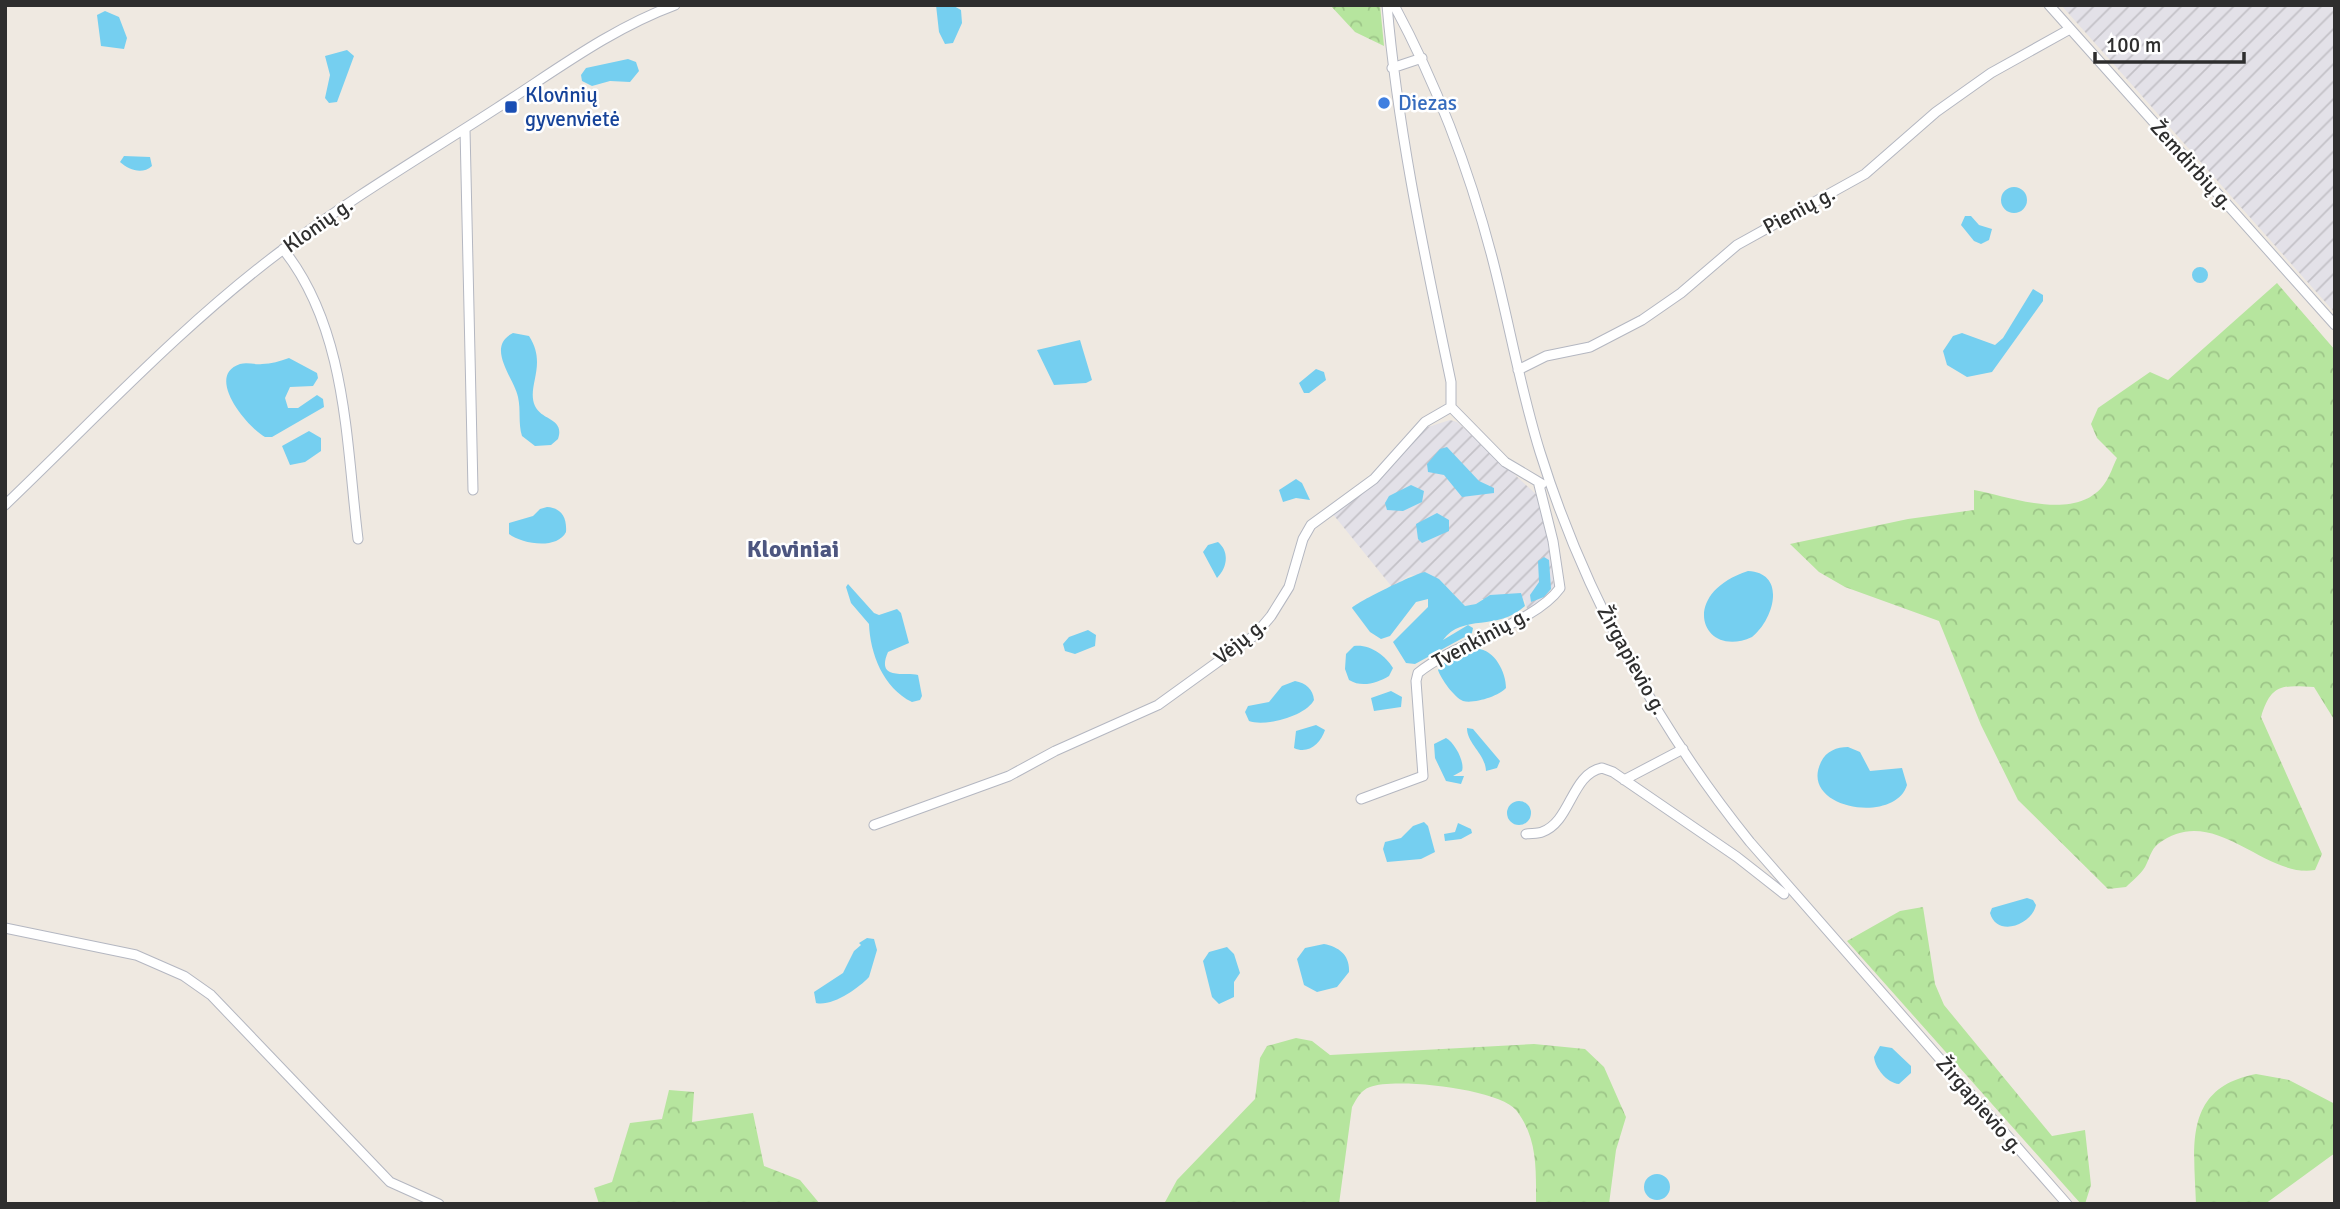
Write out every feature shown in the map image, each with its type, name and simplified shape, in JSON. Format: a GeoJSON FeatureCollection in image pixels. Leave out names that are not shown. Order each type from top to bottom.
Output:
{"type":"FeatureCollection","features":[{"type":"Feature","properties":{"kind":"street","name":"Klonių g."},"geometry":{"type":"LineString","coordinates":[[5,505],[195,324],[284,249],[367,190],[593,44],[650,14],[675,5]]}},
{"type":"Feature","properties":{"kind":"street"},"geometry":{"type":"LineString","coordinates":[[1387,5],[1392,68],[1419,234],[1451,383],[1451,407],[1505,462],[1539,485],[1550,482]]}},
{"type":"Feature","properties":{"kind":"street","name":"Žirgapievio g."},"geometry":{"type":"LineString","coordinates":[[1394,5],[1422,58],[1462,158],[1550,482],[1604,610],[1683,750],[1750,842],[2067,1204]]}},
{"type":"Feature","properties":{"kind":"street","name":"Žemdirbių g."},"geometry":{"type":"LineString","coordinates":[[2049,5],[2335,325]]}},
{"type":"Feature","properties":{"kind":"street","name":"Pienių g."},"geometry":{"type":"LineString","coordinates":[[1518,370],[1546,356],[1590,347],[1642,320],[1681,293],[1737,244],[1865,174],[1936,112],[2034,46],[2070,29]]}},
{"type":"Feature","properties":{"kind":"street"},"geometry":{"type":"LineString","coordinates":[[1392,68],[1422,58]]}},
{"type":"Feature","properties":{"kind":"street"},"geometry":{"type":"LineString","coordinates":[[465,129],[473,490]]}},
{"type":"Feature","properties":{"kind":"street"},"geometry":{"type":"LineString","coordinates":[[284,249],[305,276],[329,338],[341,395],[359,539]]}},
{"type":"Feature","properties":{"kind":"street","name":"Vėjų g."},"geometry":{"type":"LineString","coordinates":[[874,824],[1009,776],[1055,751],[1149,709],[1255,635],[1272,616],[1289,587],[1303,539],[1311,525],[1374,479],[1425,422],[1451,407]]}},
{"type":"Feature","properties":{"kind":"street","name":"Tvenkinių g."},"geometry":{"type":"LineString","coordinates":[[1361,799],[1423,776],[1416,681],[1418,673],[1464,645],[1530,612],[1553,598],[1560,588],[1553,541],[1539,485]]}},
{"type":"Feature","properties":{"kind":"street"},"geometry":{"type":"LineString","coordinates":[[1624,780],[1683,750]]}},
{"type":"Feature","properties":{"kind":"street"},"geometry":{"type":"LineString","coordinates":[[1525,834],[1543,832],[1555,823],[1577,789],[1595,769],[1613,772],[1737,857],[1784,894]]}},
{"type":"Feature","properties":{"kind":"street"},"geometry":{"type":"LineString","coordinates":[[5,928],[136,955],[184,976],[211,995],[390,1182],[439,1204]]}},
{"type":"Feature","properties":{"kind":"shaded area"},"geometry":{"type":"Polygon","coordinates":[[[2061,5],[2335,5],[2335,313],[2061,5]]]}},
{"type":"Feature","properties":{"kind":"shaded area"},"geometry":{"type":"Polygon","coordinates":[[[1450,420],[1457,422],[1537,495],[1546,525],[1554,586],[1541,603],[1527,609],[1525,600],[1482,599],[1476,604],[1465,606],[1439,579],[1410,575],[1392,587],[1332,513],[1369,488],[1428,427],[1450,420]]]}},
{"type":"Feature","properties":{"kind":"green space"},"geometry":{"type":"Polygon","coordinates":[[[1330,5],[1380,5],[1384,46],[1355,32],[1330,5]]]}},
{"type":"Feature","properties":{"kind":"green space"},"geometry":{"type":"Polygon","coordinates":[[[2277,283],[2335,350],[2335,721],[2314,687],[2303,686],[2286,687],[2274,692],[2261,717],[2322,854],[2315,870],[2296,870],[2277,864],[2219,836],[2199,831],[2179,833],[2156,846],[2143,870],[2126,887],[2108,889],[2018,800],[1981,725],[1939,621],[1845,587],[1819,572],[1790,544],[1908,519],[1974,510],[1974,490],[2025,501],[2061,505],[2078,502],[2093,495],[2107,480],[2117,458],[2097,438],[2091,424],[2098,408],[2150,372],[2168,380],[2277,283]]]}},
{"type":"Feature","properties":{"kind":"green space"},"geometry":{"type":"Polygon","coordinates":[[[1923,907],[1935,984],[1944,1005],[2052,1136],[2085,1130],[2091,1185],[2085,1204],[2081,1204],[1847,941],[1900,911],[1923,907]]]}},
{"type":"Feature","properties":{"kind":"green space"},"geometry":{"type":"Polygon","coordinates":[[[1296,1038],[1312,1041],[1330,1055],[1534,1044],[1585,1049],[1604,1067],[1626,1117],[1616,1150],[1609,1204],[1536,1204],[1532,1143],[1516,1110],[1490,1096],[1469,1091],[1401,1083],[1367,1088],[1352,1107],[1339,1204],[1164,1204],[1177,1180],[1255,1099],[1260,1058],[1267,1046],[1296,1038]]]}},
{"type":"Feature","properties":{"kind":"green space"},"geometry":{"type":"Polygon","coordinates":[[[2256,1074],[2289,1080],[2335,1104],[2335,1153],[2265,1204],[2196,1204],[2195,1141],[2204,1106],[2216,1092],[2232,1081],[2256,1074]]]}},
{"type":"Feature","properties":{"kind":"green space"},"geometry":{"type":"Polygon","coordinates":[[[669,1090],[694,1092],[692,1122],[753,1113],[764,1166],[800,1180],[820,1204],[599,1204],[594,1188],[612,1182],[630,1123],[662,1119],[669,1090]]]}},
{"type":"Feature","properties":{"kind":"water"},"geometry":{"type":"Polygon","coordinates":[[[936,5],[952,5],[961,10],[962,23],[953,43],[945,44],[939,32],[936,5]]]}},
{"type":"Feature","properties":{"kind":"water"},"geometry":{"type":"Polygon","coordinates":[[[105,11],[119,17],[127,38],[124,49],[101,46],[97,15],[105,11]]]}},
{"type":"Feature","properties":{"kind":"water"},"geometry":{"type":"Polygon","coordinates":[[[347,50],[354,56],[337,102],[329,103],[325,98],[330,75],[325,56],[347,50]]]}},
{"type":"Feature","properties":{"kind":"water"},"geometry":{"type":"Polygon","coordinates":[[[628,59],[636,62],[639,71],[630,82],[610,81],[592,86],[582,81],[581,75],[586,68],[628,59]]]}},
{"type":"Feature","properties":{"kind":"water"},"geometry":{"type":"Polygon","coordinates":[[[124,156],[150,157],[152,166],[140,171],[131,169],[120,162],[124,156]]]}},
{"type":"Feature","properties":{"kind":"water"},"geometry":{"type":"Polygon","coordinates":[[[2014,187],[2023,191],[2027,200],[2023,209],[2014,213],[2005,209],[2001,200],[2005,191],[2014,187]]]}},
{"type":"Feature","properties":{"kind":"water"},"geometry":{"type":"Polygon","coordinates":[[[1965,216],[1971,216],[1979,225],[1992,229],[1989,240],[1981,244],[1974,241],[1961,225],[1965,216]]]}},
{"type":"Feature","properties":{"kind":"water"},"geometry":{"type":"Polygon","coordinates":[[[2197,267],[2203,267],[2208,275],[2206,281],[2197,283],[2192,278],[2192,272],[2197,267]]]}},
{"type":"Feature","properties":{"kind":"water"},"geometry":{"type":"Polygon","coordinates":[[[2033,289],[2043,295],[2043,301],[1992,372],[1967,377],[1947,365],[1943,351],[1953,336],[1962,333],[1995,345],[2003,338],[2033,289]]]}},
{"type":"Feature","properties":{"kind":"water"},"geometry":{"type":"Polygon","coordinates":[[[513,333],[529,336],[534,347],[537,356],[533,391],[535,406],[556,423],[559,432],[558,439],[551,445],[535,446],[522,436],[518,397],[501,354],[505,339],[513,333]]]}},
{"type":"Feature","properties":{"kind":"water"},"geometry":{"type":"Polygon","coordinates":[[[1080,340],[1092,380],[1086,383],[1054,385],[1037,350],[1080,340]]]}},
{"type":"Feature","properties":{"kind":"water"},"geometry":{"type":"Polygon","coordinates":[[[289,358],[317,373],[318,378],[313,386],[290,387],[285,398],[288,408],[298,408],[317,395],[323,399],[324,407],[272,437],[265,437],[240,413],[228,390],[226,379],[230,370],[240,364],[269,363],[289,358]]]}},
{"type":"Feature","properties":{"kind":"water"},"geometry":{"type":"Polygon","coordinates":[[[1316,369],[1324,372],[1326,380],[1309,393],[1304,393],[1299,383],[1316,369]]]}},
{"type":"Feature","properties":{"kind":"water"},"geometry":{"type":"Polygon","coordinates":[[[309,431],[321,438],[321,451],[305,462],[290,465],[282,446],[309,431]]]}},
{"type":"Feature","properties":{"kind":"water"},"geometry":{"type":"Polygon","coordinates":[[[1447,447],[1479,481],[1494,488],[1494,493],[1462,497],[1444,475],[1428,472],[1427,464],[1440,449],[1447,447]]]}},
{"type":"Feature","properties":{"kind":"water"},"geometry":{"type":"Polygon","coordinates":[[[1296,479],[1302,483],[1310,500],[1296,498],[1283,502],[1279,490],[1296,479]]]}},
{"type":"Feature","properties":{"kind":"water"},"geometry":{"type":"Polygon","coordinates":[[[1411,485],[1424,491],[1422,502],[1403,511],[1387,510],[1385,503],[1389,496],[1411,485]]]}},
{"type":"Feature","properties":{"kind":"water"},"geometry":{"type":"Polygon","coordinates":[[[547,507],[560,512],[566,522],[566,532],[562,538],[539,544],[509,534],[509,523],[533,516],[540,509],[547,507]]]}},
{"type":"Feature","properties":{"kind":"water"},"geometry":{"type":"Polygon","coordinates":[[[1437,513],[1449,520],[1449,531],[1422,543],[1418,539],[1416,524],[1437,513]]]}},
{"type":"Feature","properties":{"kind":"water"},"geometry":{"type":"Polygon","coordinates":[[[1218,542],[1224,550],[1226,560],[1217,578],[1203,552],[1208,545],[1218,542]]]}},
{"type":"Feature","properties":{"kind":"water"},"geometry":{"type":"Polygon","coordinates":[[[1544,557],[1549,560],[1551,589],[1544,597],[1531,602],[1530,595],[1539,582],[1538,561],[1544,557]]]}},
{"type":"Feature","properties":{"kind":"water"},"geometry":{"type":"Polygon","coordinates":[[[1748,571],[1761,574],[1768,580],[1773,599],[1771,610],[1752,637],[1735,642],[1720,640],[1710,632],[1705,621],[1705,608],[1712,594],[1726,581],[1748,571]]]}},
{"type":"Feature","properties":{"kind":"water"},"geometry":{"type":"Polygon","coordinates":[[[1425,572],[1439,579],[1465,606],[1476,604],[1490,595],[1521,593],[1525,606],[1503,618],[1470,624],[1460,627],[1443,640],[1468,625],[1473,628],[1472,633],[1415,664],[1406,663],[1393,642],[1428,607],[1428,599],[1416,602],[1390,636],[1381,639],[1370,632],[1352,608],[1387,588],[1425,572]]]}},
{"type":"Feature","properties":{"kind":"water"},"geometry":{"type":"Polygon","coordinates":[[[848,584],[874,613],[879,615],[897,609],[901,613],[909,643],[888,652],[886,668],[894,673],[918,675],[922,696],[920,700],[912,702],[902,696],[886,679],[875,658],[869,624],[851,603],[846,587],[848,584]]]}},
{"type":"Feature","properties":{"kind":"water"},"geometry":{"type":"Polygon","coordinates":[[[1088,630],[1096,635],[1095,646],[1075,654],[1065,651],[1063,644],[1069,637],[1088,630]]]}},
{"type":"Feature","properties":{"kind":"water"},"geometry":{"type":"Polygon","coordinates":[[[1354,646],[1371,649],[1386,659],[1393,668],[1389,676],[1369,684],[1349,680],[1345,669],[1346,654],[1354,646]]]}},
{"type":"Feature","properties":{"kind":"water"},"geometry":{"type":"Polygon","coordinates":[[[1476,649],[1488,652],[1498,662],[1506,688],[1486,699],[1463,701],[1448,687],[1438,670],[1447,660],[1476,649]]]}},
{"type":"Feature","properties":{"kind":"water"},"geometry":{"type":"Polygon","coordinates":[[[1295,681],[1306,685],[1310,690],[1314,700],[1310,706],[1284,719],[1249,721],[1245,712],[1248,706],[1269,702],[1282,686],[1295,681]]]}},
{"type":"Feature","properties":{"kind":"water"},"geometry":{"type":"Polygon","coordinates":[[[1391,691],[1402,697],[1401,707],[1374,711],[1371,698],[1391,691]]]}},
{"type":"Feature","properties":{"kind":"water"},"geometry":{"type":"Polygon","coordinates":[[[1316,725],[1325,730],[1317,743],[1309,749],[1294,748],[1296,731],[1316,725]]]}},
{"type":"Feature","properties":{"kind":"water"},"geometry":{"type":"Polygon","coordinates":[[[1467,728],[1473,729],[1500,761],[1497,768],[1486,771],[1483,759],[1470,739],[1467,728]]]}},
{"type":"Feature","properties":{"kind":"water"},"geometry":{"type":"Polygon","coordinates":[[[1446,738],[1461,758],[1462,771],[1453,776],[1464,776],[1461,784],[1446,781],[1435,758],[1434,744],[1446,738]]]}},
{"type":"Feature","properties":{"kind":"water"},"geometry":{"type":"Polygon","coordinates":[[[1848,747],[1860,752],[1870,771],[1902,768],[1907,785],[1899,797],[1885,805],[1868,808],[1835,800],[1823,791],[1818,778],[1823,758],[1832,750],[1848,747]]]}},
{"type":"Feature","properties":{"kind":"water"},"geometry":{"type":"Polygon","coordinates":[[[1519,801],[1530,808],[1531,813],[1524,824],[1519,825],[1508,818],[1507,813],[1514,802],[1519,801]]]}},
{"type":"Feature","properties":{"kind":"water"},"geometry":{"type":"Polygon","coordinates":[[[1424,822],[1428,826],[1435,852],[1421,859],[1387,862],[1383,849],[1385,842],[1401,838],[1413,826],[1424,822]]]}},
{"type":"Feature","properties":{"kind":"water"},"geometry":{"type":"Polygon","coordinates":[[[1458,823],[1471,829],[1472,833],[1461,839],[1445,841],[1444,834],[1455,832],[1458,823]]]}},
{"type":"Feature","properties":{"kind":"water"},"geometry":{"type":"Polygon","coordinates":[[[2027,898],[2033,900],[2036,905],[2022,923],[2007,927],[1994,921],[1990,913],[1992,908],[2027,898]]]}},
{"type":"Feature","properties":{"kind":"water"},"geometry":{"type":"Polygon","coordinates":[[[867,938],[874,939],[877,950],[869,977],[837,999],[816,1003],[814,992],[843,973],[854,951],[861,945],[859,943],[867,938]]]}},
{"type":"Feature","properties":{"kind":"water"},"geometry":{"type":"Polygon","coordinates":[[[1324,944],[1334,947],[1345,956],[1349,972],[1337,987],[1317,992],[1304,985],[1297,959],[1305,948],[1324,944]]]}},
{"type":"Feature","properties":{"kind":"water"},"geometry":{"type":"Polygon","coordinates":[[[1227,947],[1234,954],[1240,973],[1234,982],[1234,997],[1219,1004],[1212,997],[1203,961],[1209,952],[1227,947]]]}},
{"type":"Feature","properties":{"kind":"water"},"geometry":{"type":"Polygon","coordinates":[[[1880,1046],[1892,1048],[1911,1066],[1911,1073],[1899,1084],[1886,1078],[1877,1066],[1874,1057],[1880,1046]]]}},
{"type":"Feature","properties":{"kind":"water"},"geometry":{"type":"Polygon","coordinates":[[[1657,1174],[1666,1178],[1670,1187],[1666,1196],[1657,1200],[1648,1196],[1644,1187],[1648,1178],[1657,1174]]]}},
{"type":"Feature","properties":{"kind":"place","name":"Diezas"},"geometry":{"type":"Point","coordinates":[1384,103]}},
{"type":"Feature","properties":{"kind":"place","name":"Klovinių gyvenvietė"},"geometry":{"type":"Point","coordinates":[511,107]}},
{"type":"Feature","properties":{"kind":"district","name":"Kloviniai"},"geometry":{"type":"Point","coordinates":[793,549]}}]}
